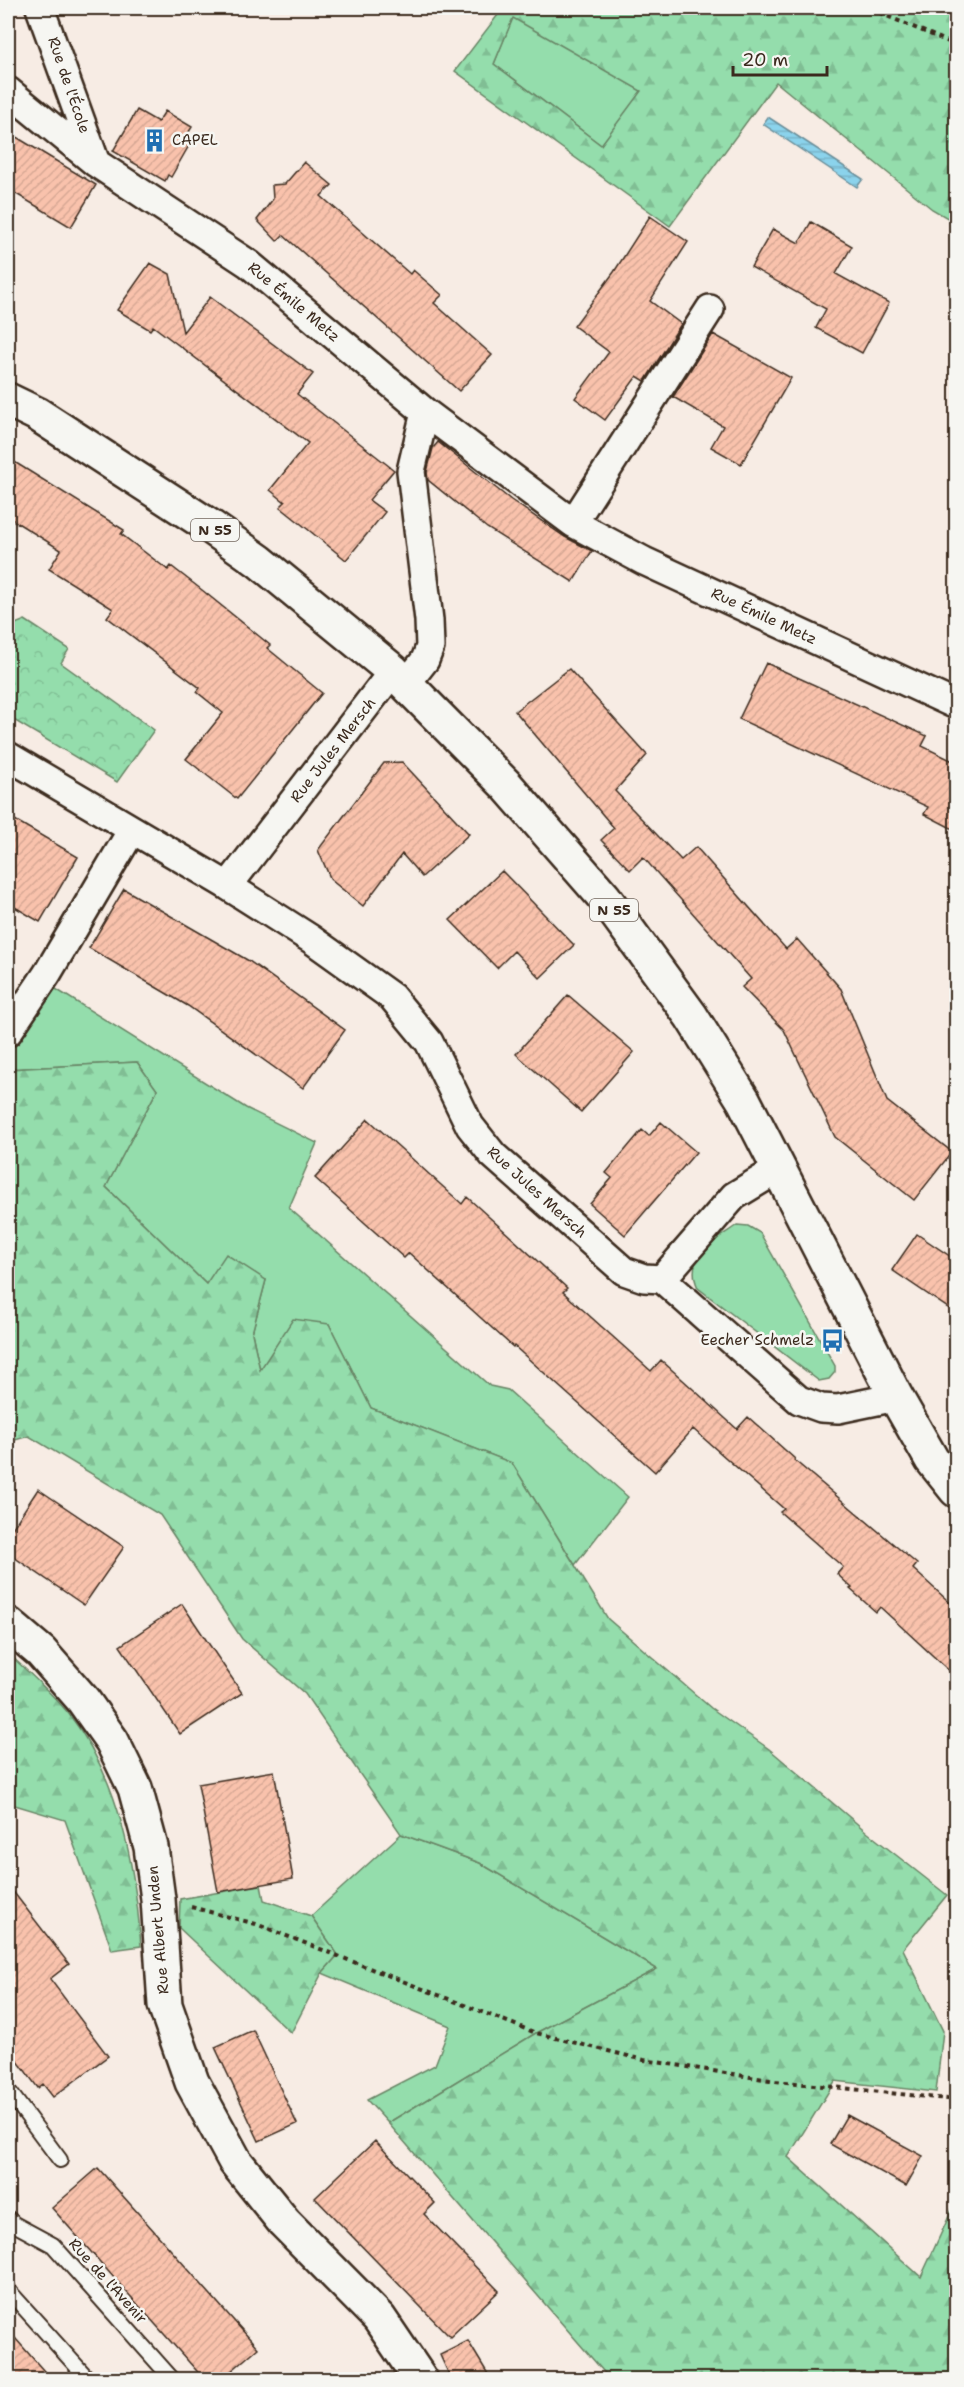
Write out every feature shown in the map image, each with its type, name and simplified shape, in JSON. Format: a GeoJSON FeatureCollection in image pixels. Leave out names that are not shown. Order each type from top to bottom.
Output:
{"type":"FeatureCollection","features":[{"type":"Feature","properties":{"kind":"main road","name":"N 55"},"geometry":{"type":"LineString","coordinates":[[8,400],[37,414],[211,527],[259,561],[400,677],[507,786],[604,897],[691,1016],[744,1101],[897,1396],[933,1460],[957,1490]]}},
{"type":"Feature","properties":{"kind":"main road","name":"Rue Albert Unden"},"geometry":{"type":"LineString","coordinates":[[8,1624],[40,1652],[83,1700],[112,1741],[135,1788],[151,1847],[158,1899],[165,2005],[192,2082],[235,2161],[284,2222],[379,2318],[421,2379]]}},
{"type":"Feature","properties":{"kind":"street","name":"Rue de l'École"},"geometry":{"type":"LineString","coordinates":[[40,8],[96,163]]}},
{"type":"Feature","properties":{"kind":"street","name":"Rue Émile Metz"},"geometry":{"type":"LineString","coordinates":[[8,91],[96,163],[249,264],[425,412],[573,524],[644,561],[957,705]]}},
{"type":"Feature","properties":{"kind":"street"},"geometry":{"type":"LineString","coordinates":[[573,524],[710,309]]}},
{"type":"Feature","properties":{"kind":"street","name":"Rue Jules Mersch"},"geometry":{"type":"LineString","coordinates":[[228,886],[400,677],[425,660],[430,647],[429,620],[411,471],[425,412]]}},
{"type":"Feature","properties":{"kind":"street","name":"Rue Jules Mersch"},"geometry":{"type":"LineString","coordinates":[[8,756],[228,886],[310,939],[392,997],[429,1042],[470,1126],[493,1155],[624,1271],[644,1278],[662,1279]]}},
{"type":"Feature","properties":{"kind":"street"},"geometry":{"type":"LineString","coordinates":[[8,1032],[46,974],[132,830]]}},
{"type":"Feature","properties":{"kind":"street"},"geometry":{"type":"LineString","coordinates":[[780,1168],[734,1196],[662,1279],[799,1400],[821,1408],[838,1409],[897,1396]]}},
{"type":"Feature","properties":{"kind":"lane"},"geometry":{"type":"LineString","coordinates":[[8,2090],[60,2160]]}},
{"type":"Feature","properties":{"kind":"lane","name":"Rue de l'Avenir"},"geometry":{"type":"LineString","coordinates":[[8,2218],[14,2224],[53,2245],[173,2379]]}},
{"type":"Feature","properties":{"kind":"lane"},"geometry":{"type":"LineString","coordinates":[[8,2290],[89,2379]]}},
{"type":"Feature","properties":{"kind":"path"},"geometry":{"type":"LineString","coordinates":[[872,8],[957,45]]}},
{"type":"Feature","properties":{"kind":"path"},"geometry":{"type":"LineString","coordinates":[[158,1899],[256,1924],[536,2033],[644,2060],[776,2081],[947,2099],[957,2098]]}},
{"type":"Feature","properties":{"kind":"green space"},"geometry":{"type":"Polygon","coordinates":[[[497,8],[956,8],[956,223],[932,209],[776,82],[670,226],[455,71],[501,11],[497,8]],[[513,18],[494,64],[601,145],[641,91],[513,18]]]}},
{"type":"Feature","properties":{"kind":"green space"},"geometry":{"type":"Polygon","coordinates":[[[513,17],[642,91],[601,145],[494,64],[513,17]]]}},
{"type":"Feature","properties":{"kind":"green space"},"geometry":{"type":"Polygon","coordinates":[[[25,620],[69,649],[61,663],[154,730],[117,782],[12,719],[8,708],[8,627],[25,620]]]}},
{"type":"Feature","properties":{"kind":"green space"},"geometry":{"type":"Polygon","coordinates":[[[51,986],[246,1108],[317,1143],[289,1208],[490,1386],[508,1390],[628,1497],[575,1565],[512,1463],[371,1408],[329,1324],[260,1371],[252,1333],[266,1280],[206,1284],[106,1187],[157,1090],[137,1062],[8,1069],[8,1055],[51,986]]]}},
{"type":"Feature","properties":{"kind":"green space"},"geometry":{"type":"Polygon","coordinates":[[[137,1062],[157,1090],[106,1187],[206,1284],[226,1254],[266,1280],[252,1333],[260,1370],[293,1319],[329,1324],[371,1408],[512,1463],[608,1619],[711,1708],[769,1749],[868,1833],[947,1895],[903,1949],[943,2031],[936,2092],[835,2081],[788,2157],[921,2277],[956,2201],[956,2379],[610,2379],[388,2123],[536,2033],[657,1969],[480,1863],[401,1834],[305,1694],[242,1639],[160,1515],[29,1436],[8,1442],[8,1069],[137,1062]]]}},
{"type":"Feature","properties":{"kind":"green space"},"geometry":{"type":"Polygon","coordinates":[[[737,1225],[748,1226],[760,1233],[835,1366],[835,1372],[829,1379],[819,1381],[698,1288],[694,1277],[698,1258],[703,1250],[737,1225]]]}},
{"type":"Feature","properties":{"kind":"green space"},"geometry":{"type":"Polygon","coordinates":[[[8,1653],[69,1714],[101,1767],[113,1795],[129,1854],[141,1946],[112,1950],[65,1820],[8,1803],[8,1653]]]}},
{"type":"Feature","properties":{"kind":"green space"},"geometry":{"type":"Polygon","coordinates":[[[401,1834],[480,1863],[657,1969],[536,2033],[388,2123],[367,2100],[435,2065],[450,2026],[322,1973],[338,1955],[311,1916],[401,1834]]]}},
{"type":"Feature","properties":{"kind":"green space"},"geometry":{"type":"Polygon","coordinates":[[[261,1885],[264,1900],[311,1916],[338,1955],[322,1973],[291,2033],[179,1928],[180,1899],[261,1885]]]}},
{"type":"Feature","properties":{"kind":"water"},"geometry":{"type":"Polygon","coordinates":[[[768,117],[863,179],[857,187],[763,124],[768,117]]]}},
{"type":"Feature","properties":{"kind":"building","name":"CAPEL"},"geometry":{"type":"Polygon","coordinates":[[[137,110],[158,122],[165,111],[192,127],[185,138],[191,142],[171,177],[168,175],[165,181],[113,151],[137,110]]]}},
{"type":"Feature","properties":{"kind":"building"},"geometry":{"type":"Polygon","coordinates":[[[8,132],[96,185],[71,227],[8,189],[8,132]]]}},
{"type":"Feature","properties":{"kind":"building"},"geometry":{"type":"Polygon","coordinates":[[[304,162],[332,185],[321,196],[410,274],[413,270],[442,295],[434,303],[492,355],[459,391],[283,235],[277,241],[257,220],[273,199],[272,185],[285,184],[304,162]]]}},
{"type":"Feature","properties":{"kind":"building"},"geometry":{"type":"Polygon","coordinates":[[[650,216],[688,242],[650,301],[681,324],[645,381],[637,376],[605,420],[575,398],[609,352],[574,326],[614,272],[650,216]]]}},
{"type":"Feature","properties":{"kind":"building"},"geometry":{"type":"Polygon","coordinates":[[[811,222],[852,246],[836,274],[889,303],[862,353],[816,328],[826,309],[751,267],[773,229],[799,243],[811,222]]]}},
{"type":"Feature","properties":{"kind":"building"},"geometry":{"type":"Polygon","coordinates":[[[150,263],[170,274],[183,332],[210,297],[313,374],[297,394],[394,470],[369,500],[385,512],[346,560],[280,507],[285,502],[270,490],[308,443],[153,326],[150,330],[117,310],[150,263]]]}},
{"type":"Feature","properties":{"kind":"building"},"geometry":{"type":"Polygon","coordinates":[[[713,334],[791,378],[741,464],[711,447],[723,426],[673,397],[713,334]]]}},
{"type":"Feature","properties":{"kind":"building"},"geometry":{"type":"Polygon","coordinates":[[[438,442],[511,500],[565,537],[592,551],[573,582],[487,528],[428,480],[427,472],[433,448],[438,442]]]}},
{"type":"Feature","properties":{"kind":"building"},"geometry":{"type":"Polygon","coordinates":[[[8,458],[124,530],[121,534],[168,570],[171,566],[202,590],[270,645],[267,648],[322,693],[237,799],[186,759],[223,713],[197,692],[200,688],[107,617],[113,609],[49,569],[61,550],[8,517],[8,458]]]}},
{"type":"Feature","properties":{"kind":"building"},"geometry":{"type":"Polygon","coordinates":[[[766,663],[927,736],[922,746],[957,763],[957,831],[924,814],[928,807],[739,719],[766,663]]]}},
{"type":"Feature","properties":{"kind":"building"},"geometry":{"type":"Polygon","coordinates":[[[569,669],[647,755],[615,791],[681,860],[696,847],[786,949],[797,939],[841,989],[887,1101],[952,1152],[914,1200],[835,1137],[784,1030],[742,987],[751,979],[643,857],[630,870],[601,840],[614,828],[515,711],[569,669]]]}},
{"type":"Feature","properties":{"kind":"building"},"geometry":{"type":"Polygon","coordinates":[[[402,762],[469,834],[422,877],[402,854],[363,906],[331,880],[318,850],[384,763],[402,762]]]}},
{"type":"Feature","properties":{"kind":"building"},"geometry":{"type":"Polygon","coordinates":[[[8,816],[78,857],[40,922],[8,903],[8,816]]]}},
{"type":"Feature","properties":{"kind":"building"},"geometry":{"type":"Polygon","coordinates":[[[502,871],[574,945],[540,978],[514,951],[497,968],[450,920],[502,871]]]}},
{"type":"Feature","properties":{"kind":"building"},"geometry":{"type":"Polygon","coordinates":[[[124,889],[249,961],[345,1030],[303,1088],[188,1006],[89,948],[124,889]]]}},
{"type":"Feature","properties":{"kind":"building"},"geometry":{"type":"Polygon","coordinates":[[[568,995],[634,1052],[581,1112],[516,1054],[568,995]]]}},
{"type":"Feature","properties":{"kind":"building"},"geometry":{"type":"Polygon","coordinates":[[[368,1119],[462,1204],[467,1197],[567,1288],[563,1292],[651,1371],[661,1360],[737,1429],[748,1417],[794,1460],[917,1564],[913,1569],[957,1609],[957,1678],[880,1607],[876,1612],[850,1589],[852,1588],[837,1574],[843,1567],[780,1512],[784,1509],[693,1429],[655,1472],[409,1253],[404,1258],[315,1178],[368,1119]]]}},
{"type":"Feature","properties":{"kind":"building"},"geometry":{"type":"Polygon","coordinates":[[[661,1122],[696,1152],[625,1235],[590,1204],[612,1178],[606,1173],[642,1130],[649,1136],[661,1122]]]}},
{"type":"Feature","properties":{"kind":"building"},"geometry":{"type":"Polygon","coordinates":[[[917,1234],[957,1261],[957,1314],[892,1270],[917,1234]]]}},
{"type":"Feature","properties":{"kind":"building"},"geometry":{"type":"Polygon","coordinates":[[[38,1489],[124,1547],[84,1605],[8,1553],[8,1535],[38,1489]]]}},
{"type":"Feature","properties":{"kind":"building"},"geometry":{"type":"Polygon","coordinates":[[[182,1604],[242,1693],[180,1734],[120,1646],[182,1604]]]}},
{"type":"Feature","properties":{"kind":"building"},"geometry":{"type":"Polygon","coordinates":[[[274,1771],[293,1879],[218,1892],[198,1784],[274,1771]]]}},
{"type":"Feature","properties":{"kind":"building"},"geometry":{"type":"Polygon","coordinates":[[[8,1885],[69,1964],[50,1979],[108,2056],[53,2097],[43,2084],[38,2088],[8,2048],[8,1885]]]}},
{"type":"Feature","properties":{"kind":"building"},"geometry":{"type":"Polygon","coordinates":[[[253,2030],[297,2124],[259,2141],[215,2047],[253,2030]]]}},
{"type":"Feature","properties":{"kind":"building"},"geometry":{"type":"Polygon","coordinates":[[[847,2115],[923,2156],[906,2186],[830,2144],[847,2115]]]}},
{"type":"Feature","properties":{"kind":"building"},"geometry":{"type":"Polygon","coordinates":[[[375,2141],[435,2203],[424,2214],[499,2291],[450,2337],[315,2198],[375,2141]]]}},
{"type":"Feature","properties":{"kind":"building"},"geometry":{"type":"Polygon","coordinates":[[[98,2168],[258,2348],[222,2379],[204,2379],[52,2208],[98,2168]]]}},
{"type":"Feature","properties":{"kind":"building"},"geometry":{"type":"Polygon","coordinates":[[[8,2330],[51,2379],[8,2379],[8,2330]]]}},
{"type":"Feature","properties":{"kind":"building"},"geometry":{"type":"Polygon","coordinates":[[[468,2341],[491,2379],[451,2379],[440,2355],[468,2341]]]}},
{"type":"Feature","properties":{"kind":"place","name":"CAPEL"},"geometry":{"type":"Point","coordinates":[154,140]}},
{"type":"Feature","properties":{"kind":"place","name":"Eecher Schmelz"},"geometry":{"type":"Point","coordinates":[832,1340]}}]}
